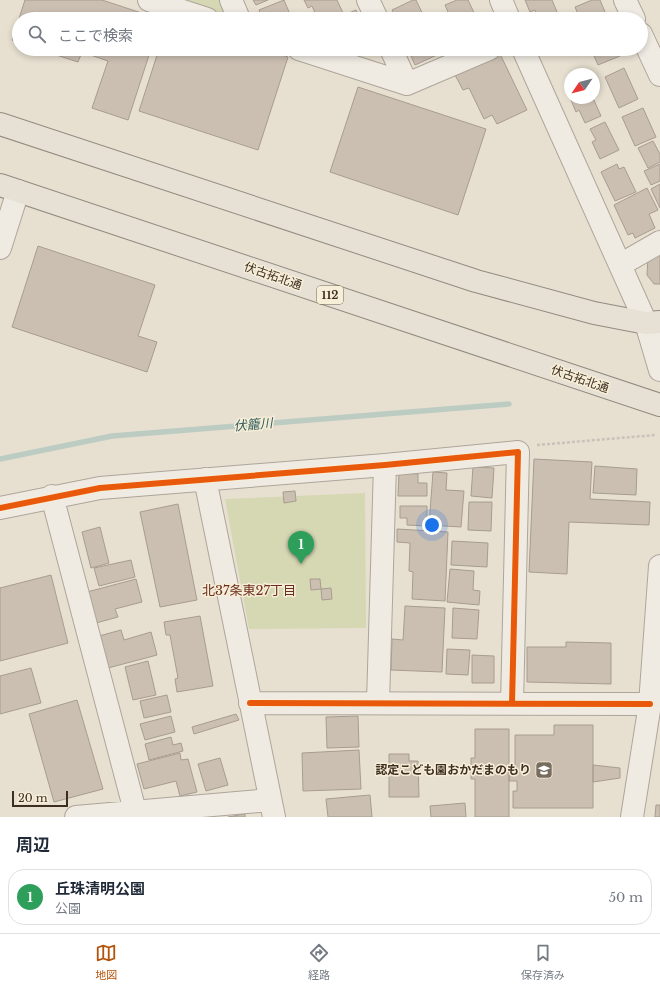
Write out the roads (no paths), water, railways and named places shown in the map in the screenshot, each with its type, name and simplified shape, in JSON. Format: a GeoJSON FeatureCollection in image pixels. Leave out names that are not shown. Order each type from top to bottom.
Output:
{"type":"FeatureCollection","features":[{"type":"Feature","properties":{"kind":"main road"},"geometry":{"type":"LineString","coordinates":[[0,124],[476,281],[594,313],[653,323]]}},
{"type":"Feature","properties":{"kind":"main road","name":"伏古拓北通"},"geometry":{"type":"LineString","coordinates":[[9,188],[660,405]]}},
{"type":"Feature","properties":{"kind":"street"},"geometry":{"type":"LineString","coordinates":[[149,0],[186,12]]}},
{"type":"Feature","properties":{"kind":"street"},"geometry":{"type":"LineString","coordinates":[[231,0],[236,12]]}},
{"type":"Feature","properties":{"kind":"street"},"geometry":{"type":"LineString","coordinates":[[368,0],[374,12]]}},
{"type":"Feature","properties":{"kind":"street"},"geometry":{"type":"LineString","coordinates":[[501,0],[506,12]]}},
{"type":"Feature","properties":{"kind":"street"},"geometry":{"type":"LineString","coordinates":[[625,0],[631,12]]}},
{"type":"Feature","properties":{"kind":"street"},"geometry":{"type":"LineString","coordinates":[[648,49],[660,75]]}},
{"type":"Feature","properties":{"kind":"street"},"geometry":{"type":"LineString","coordinates":[[320,56],[407,84],[473,56]]}},
{"type":"Feature","properties":{"kind":"street"},"geometry":{"type":"LineString","coordinates":[[394,56],[407,84]]}},
{"type":"Feature","properties":{"kind":"street"},"geometry":{"type":"LineString","coordinates":[[526,56],[620,265],[653,323],[660,370]]}},
{"type":"Feature","properties":{"kind":"street"},"geometry":{"type":"LineString","coordinates":[[0,248],[9,188]]}},
{"type":"Feature","properties":{"kind":"street"},"geometry":{"type":"LineString","coordinates":[[620,265],[660,242]]}},
{"type":"Feature","properties":{"kind":"street"},"geometry":{"type":"LineString","coordinates":[[0,508],[52,496],[100,488],[385,465],[518,452],[512,704]]}},
{"type":"Feature","properties":{"kind":"street"},"geometry":{"type":"LineString","coordinates":[[378,703],[385,465]]}},
{"type":"Feature","properties":{"kind":"street"},"geometry":{"type":"LineString","coordinates":[[76,817],[135,812],[272,808],[205,479]]}},
{"type":"Feature","properties":{"kind":"street"},"geometry":{"type":"LineString","coordinates":[[52,496],[135,812]]}},
{"type":"Feature","properties":{"kind":"street"},"geometry":{"type":"LineString","coordinates":[[632,817],[650,704],[660,567]]}},
{"type":"Feature","properties":{"kind":"street"},"geometry":{"type":"LineString","coordinates":[[250,703],[650,704]]}},
{"type":"Feature","properties":{"kind":"waterway","name":"伏籠川"},"geometry":{"type":"LineString","coordinates":[[0,459],[112,436],[509,404]]}},
{"type":"Feature","properties":{"kind":"place","name":"丘珠清明公園"},"geometry":{"type":"Point","coordinates":[301,564]}},
{"type":"Feature","properties":{"kind":"place","name":"認定こども園おかだまのもり"},"geometry":{"type":"Point","coordinates":[544,770]}},
{"type":"Feature","properties":{"kind":"district","name":"北37条東27丁目"},"geometry":{"type":"Point","coordinates":[249,590]}}]}
